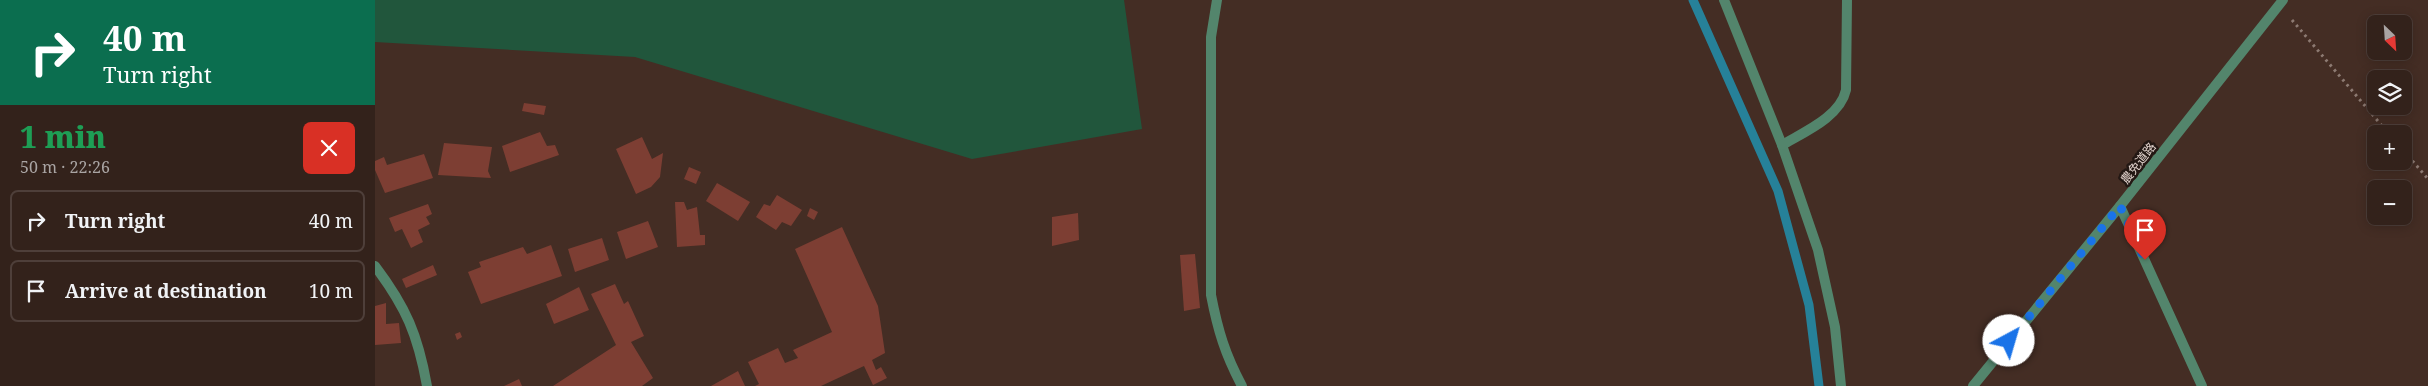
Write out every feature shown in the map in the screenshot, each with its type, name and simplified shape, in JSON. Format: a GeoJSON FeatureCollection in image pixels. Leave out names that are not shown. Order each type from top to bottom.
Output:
{"type":"FeatureCollection","features":[{"type":"Feature","properties":{"kind":"street"},"geometry":{"type":"LineString","coordinates":[[1217,0],[1211,37],[1211,295],[1218,334],[1227,359],[1242,386]]}},
{"type":"Feature","properties":{"kind":"street"},"geometry":{"type":"LineString","coordinates":[[1724,0],[1782,145],[1818,250],[1835,326],[1841,386]]}},
{"type":"Feature","properties":{"kind":"street"},"geometry":{"type":"LineString","coordinates":[[1782,145],[1832,113],[1844,99],[1846,90],[1847,0]]}},
{"type":"Feature","properties":{"kind":"street","name":"農免道路"},"geometry":{"type":"LineString","coordinates":[[1973,386],[2120,206],[2281,3]]}},
{"type":"Feature","properties":{"kind":"street"},"geometry":{"type":"LineString","coordinates":[[2120,206],[2202,386]]}},
{"type":"Feature","properties":{"kind":"street"},"geometry":{"type":"LineString","coordinates":[[375,266],[407,313],[421,349],[427,386]]}},
{"type":"Feature","properties":{"kind":"path"},"geometry":{"type":"LineString","coordinates":[[2281,3],[2382,125]]}},
{"type":"Feature","properties":{"kind":"path"},"geometry":{"type":"LineString","coordinates":[[2412,160],[2428,179]]}},
{"type":"Feature","properties":{"kind":"green space"},"geometry":{"type":"Polygon","coordinates":[[[375,0],[1124,0],[1142,129],[972,159],[635,57],[375,42],[375,0]]]}},
{"type":"Feature","properties":{"kind":"building"},"geometry":{"type":"Polygon","coordinates":[[[524,103],[546,106],[544,115],[522,111],[524,103]]]}},
{"type":"Feature","properties":{"kind":"building"},"geometry":{"type":"Polygon","coordinates":[[[540,132],[547,146],[555,145],[559,155],[510,172],[502,146],[540,132]]]}},
{"type":"Feature","properties":{"kind":"building"},"geometry":{"type":"Polygon","coordinates":[[[642,137],[652,159],[663,153],[660,177],[651,187],[636,194],[616,149],[642,137]]]}},
{"type":"Feature","properties":{"kind":"building"},"geometry":{"type":"Polygon","coordinates":[[[444,143],[492,147],[488,171],[491,178],[438,175],[444,143]]]}},
{"type":"Feature","properties":{"kind":"building"},"geometry":{"type":"Polygon","coordinates":[[[424,154],[433,178],[385,193],[375,170],[375,161],[384,157],[387,165],[424,154]]]}},
{"type":"Feature","properties":{"kind":"building"},"geometry":{"type":"Polygon","coordinates":[[[689,167],[701,172],[696,184],[684,179],[689,167]]]}},
{"type":"Feature","properties":{"kind":"building"},"geometry":{"type":"Polygon","coordinates":[[[717,183],[750,202],[738,221],[706,201],[717,183]]]}},
{"type":"Feature","properties":{"kind":"building"},"geometry":{"type":"Polygon","coordinates":[[[777,195],[802,210],[791,226],[782,222],[776,230],[756,217],[764,204],[770,206],[777,195]]]}},
{"type":"Feature","properties":{"kind":"building"},"geometry":{"type":"Polygon","coordinates":[[[675,202],[684,202],[687,210],[697,207],[700,235],[705,235],[705,245],[677,247],[675,202]]]}},
{"type":"Feature","properties":{"kind":"building"},"geometry":{"type":"Polygon","coordinates":[[[428,204],[432,214],[426,217],[430,224],[418,230],[423,242],[411,248],[402,229],[395,232],[389,218],[428,204]]]}},
{"type":"Feature","properties":{"kind":"building"},"geometry":{"type":"Polygon","coordinates":[[[810,208],[818,212],[814,220],[807,216],[810,208]]]}},
{"type":"Feature","properties":{"kind":"building"},"geometry":{"type":"Polygon","coordinates":[[[1078,213],[1079,240],[1052,246],[1052,217],[1078,213]]]}},
{"type":"Feature","properties":{"kind":"building"},"geometry":{"type":"Polygon","coordinates":[[[648,221],[658,247],[626,259],[617,232],[648,221]]]}},
{"type":"Feature","properties":{"kind":"building"},"geometry":{"type":"Polygon","coordinates":[[[842,227],[878,306],[885,353],[872,360],[876,370],[881,367],[887,378],[873,385],[864,366],[821,386],[755,386],[759,384],[748,362],[778,348],[785,363],[798,358],[793,350],[832,332],[795,249],[842,227]]]}},
{"type":"Feature","properties":{"kind":"building"},"geometry":{"type":"Polygon","coordinates":[[[602,238],[609,260],[575,272],[568,249],[602,238]]]}},
{"type":"Feature","properties":{"kind":"building"},"geometry":{"type":"Polygon","coordinates":[[[551,245],[562,276],[481,304],[468,272],[481,267],[479,262],[523,247],[527,254],[551,245]]]}},
{"type":"Feature","properties":{"kind":"building"},"geometry":{"type":"Polygon","coordinates":[[[1195,254],[1200,308],[1184,311],[1180,255],[1195,254]]]}},
{"type":"Feature","properties":{"kind":"building"},"geometry":{"type":"Polygon","coordinates":[[[433,265],[437,275],[406,288],[402,279],[433,265]]]}},
{"type":"Feature","properties":{"kind":"building"},"geometry":{"type":"Polygon","coordinates":[[[615,284],[624,304],[628,301],[644,336],[631,342],[653,378],[642,386],[553,386],[616,345],[591,294],[615,284]]]}},
{"type":"Feature","properties":{"kind":"building"},"geometry":{"type":"Polygon","coordinates":[[[579,287],[589,310],[554,324],[546,304],[579,287]]]}},
{"type":"Feature","properties":{"kind":"building"},"geometry":{"type":"Polygon","coordinates":[[[386,303],[386,324],[399,323],[401,343],[375,345],[375,306],[386,303]]]}},
{"type":"Feature","properties":{"kind":"building"},"geometry":{"type":"Polygon","coordinates":[[[460,332],[462,337],[457,340],[455,334],[460,332]]]}},
{"type":"Feature","properties":{"kind":"building"},"geometry":{"type":"Polygon","coordinates":[[[738,371],[745,386],[711,386],[738,371]]]}},
{"type":"Feature","properties":{"kind":"building"},"geometry":{"type":"Polygon","coordinates":[[[519,379],[522,386],[504,386],[519,379]]]}},
{"type":"Feature","properties":{"kind":"waterway"},"geometry":{"type":"LineString","coordinates":[[1693,0],[1778,191],[1809,305],[1819,386]]}},
{"type":"Feature","properties":{"kind":"route"},"geometry":{"type":"LineString","coordinates":[[2009,341],[2120,206],[2145,260]]}}]}
